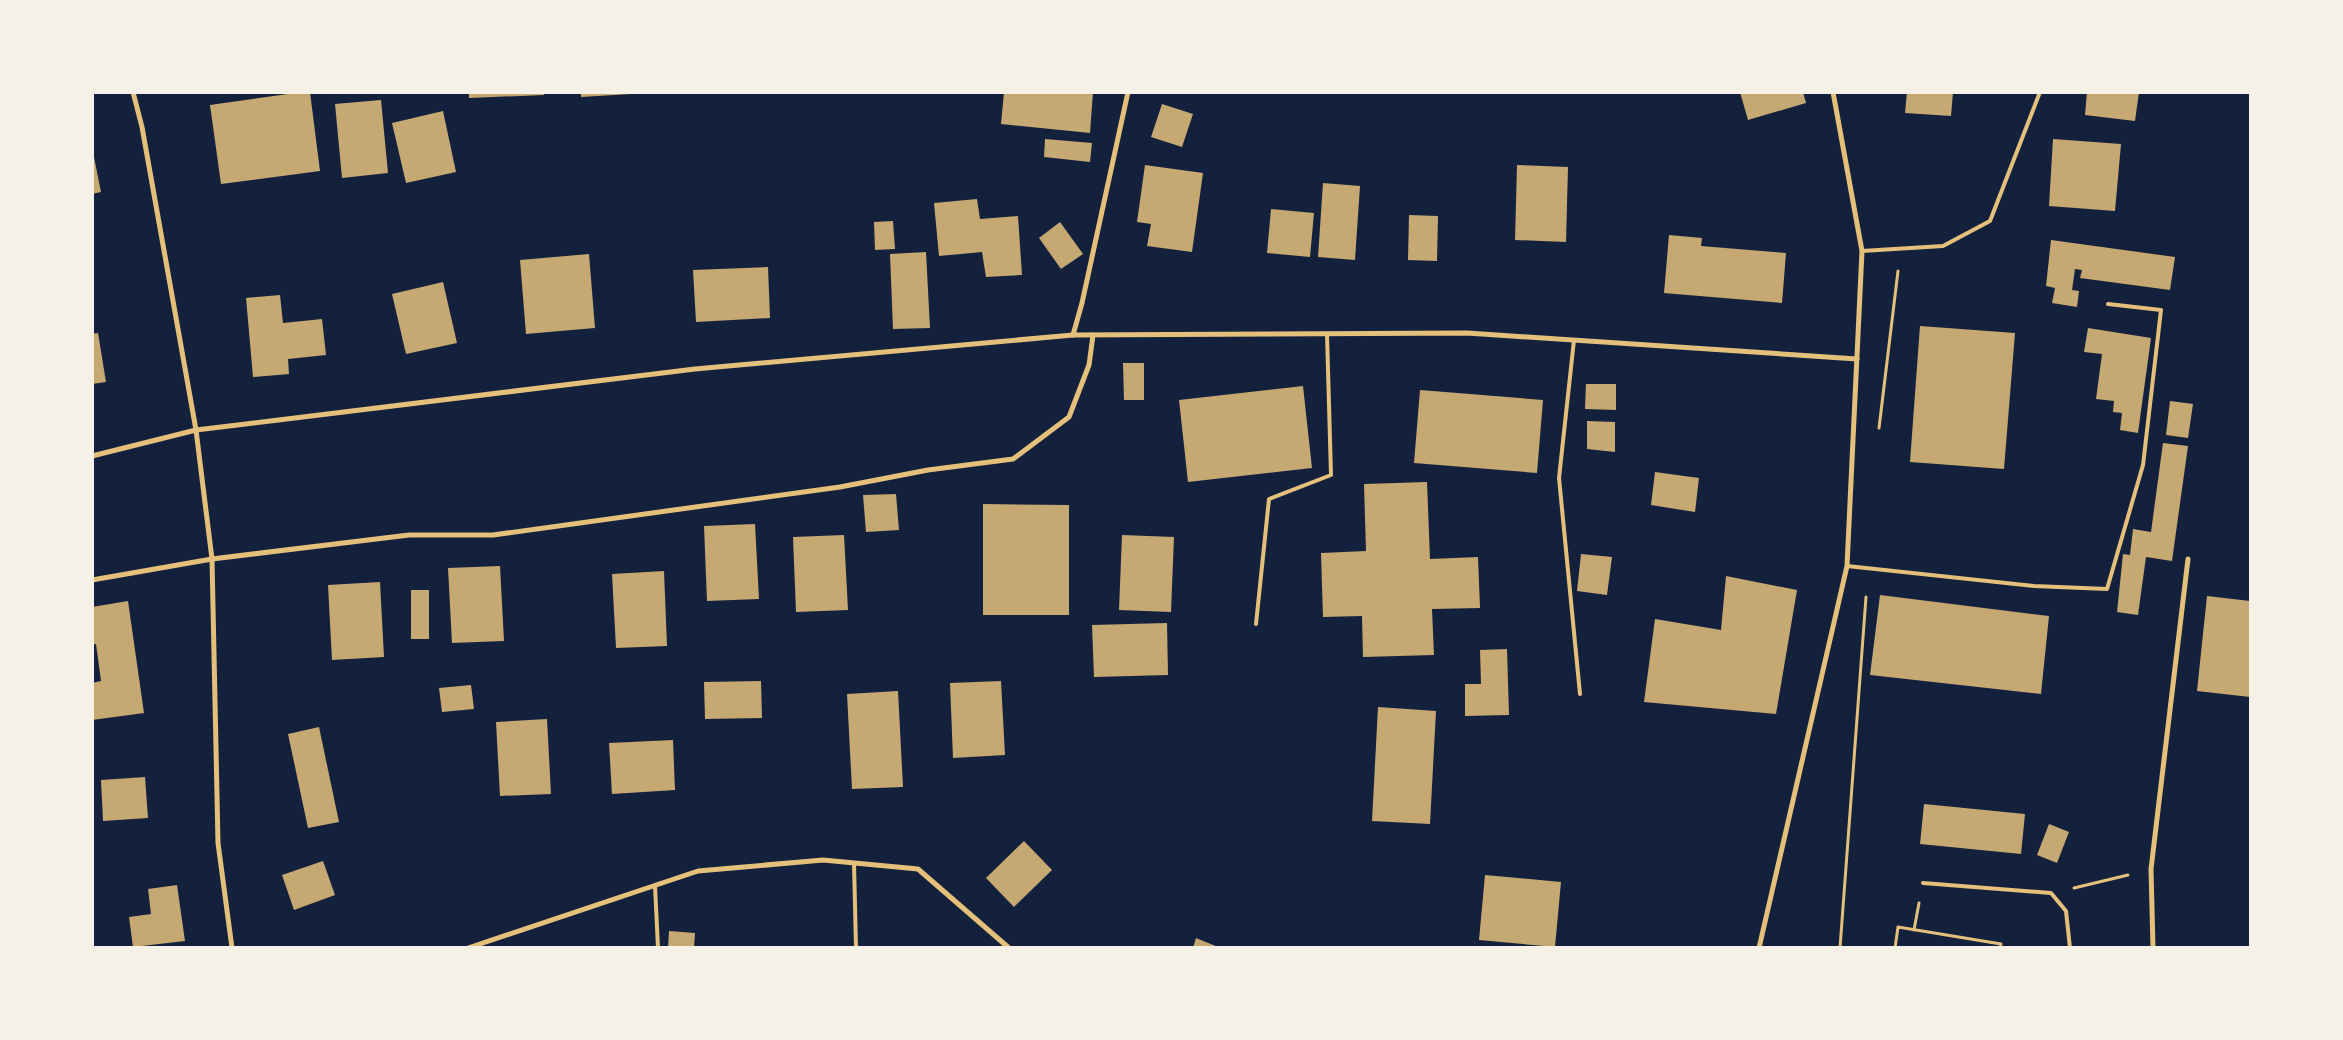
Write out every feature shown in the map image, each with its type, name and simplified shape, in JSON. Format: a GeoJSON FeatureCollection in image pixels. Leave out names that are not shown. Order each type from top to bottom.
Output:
{"type":"FeatureCollection","features":[{"type":"Feature","properties":{"kind":"street"},"geometry":{"type":"LineString","coordinates":[[133,92],[142,127],[196,430],[212,559],[218,843],[232,948]]}},
{"type":"Feature","properties":{"kind":"street"},"geometry":{"type":"LineString","coordinates":[[1073,335],[1128,92]]}},
{"type":"Feature","properties":{"kind":"street"},"geometry":{"type":"LineString","coordinates":[[1759,948],[1847,566],[1862,252],[1833,92]]}},
{"type":"Feature","properties":{"kind":"street"},"geometry":{"type":"LineString","coordinates":[[92,456],[196,430],[695,369],[1073,335],[1467,333],[1857,359]]}},
{"type":"Feature","properties":{"kind":"street"},"geometry":{"type":"LineString","coordinates":[[92,580],[212,559],[409,535],[493,535],[840,487],[928,470],[1013,459],[1069,417],[1089,365],[1093,335]]}},
{"type":"Feature","properties":{"kind":"street"},"geometry":{"type":"LineString","coordinates":[[2153,948],[2151,869],[2188,559]]}},
{"type":"Feature","properties":{"kind":"street"},"geometry":{"type":"LineString","coordinates":[[468,948],[698,872],[823,860],[918,869],[1009,948]]}},
{"type":"Feature","properties":{"kind":"lane"},"geometry":{"type":"LineString","coordinates":[[1862,252],[1943,246],[1990,221],[2040,92]]}},
{"type":"Feature","properties":{"kind":"lane"},"geometry":{"type":"LineString","coordinates":[[1847,566],[2034,586],[2107,589],[2143,465],[2161,310],[2108,304]]}},
{"type":"Feature","properties":{"kind":"lane"},"geometry":{"type":"LineString","coordinates":[[1256,624],[1269,499],[1331,475],[1326,334]]}},
{"type":"Feature","properties":{"kind":"lane"},"geometry":{"type":"LineString","coordinates":[[1574,340],[1559,478],[1580,694]]}},
{"type":"Feature","properties":{"kind":"lane"},"geometry":{"type":"LineString","coordinates":[[854,863],[856,948]]}},
{"type":"Feature","properties":{"kind":"lane"},"geometry":{"type":"LineString","coordinates":[[1923,883],[2051,893],[2066,910],[2070,948]]}},
{"type":"Feature","properties":{"kind":"lane"},"geometry":{"type":"LineString","coordinates":[[655,886],[658,948]]}},
{"type":"Feature","properties":{"kind":"path"},"geometry":{"type":"LineString","coordinates":[[1878,430],[1900,249]]}},
{"type":"Feature","properties":{"kind":"path"},"geometry":{"type":"LineString","coordinates":[[1840,948],[1868,569]]}},
{"type":"Feature","properties":{"kind":"path"},"geometry":{"type":"LineString","coordinates":[[2051,893],[2151,869]]}},
{"type":"Feature","properties":{"kind":"path"},"geometry":{"type":"LineString","coordinates":[[1895,948],[1898,927],[2001,944],[2000,948]]}},
{"type":"Feature","properties":{"kind":"building"},"geometry":{"type":"Polygon","coordinates":[[[310,92],[320,171],[221,184],[210,105],[310,92]]]}},
{"type":"Feature","properties":{"kind":"building"},"geometry":{"type":"Polygon","coordinates":[[[469,92],[544,92],[544,95],[469,98],[469,92]]]}},
{"type":"Feature","properties":{"kind":"building"},"geometry":{"type":"Polygon","coordinates":[[[581,92],[631,92],[631,94],[581,97],[581,92]]]}},
{"type":"Feature","properties":{"kind":"building"},"geometry":{"type":"Polygon","coordinates":[[[1004,92],[1093,92],[1090,133],[1001,124],[1004,92]]]}},
{"type":"Feature","properties":{"kind":"building"},"geometry":{"type":"Polygon","coordinates":[[[1740,92],[1803,92],[1806,103],[1748,120],[1740,92]]]}},
{"type":"Feature","properties":{"kind":"building"},"geometry":{"type":"Polygon","coordinates":[[[1907,92],[1953,92],[1951,116],[1905,113],[1907,92]]]}},
{"type":"Feature","properties":{"kind":"building"},"geometry":{"type":"Polygon","coordinates":[[[2087,92],[2139,92],[2135,121],[2085,115],[2087,92]]]}},
{"type":"Feature","properties":{"kind":"building"},"geometry":{"type":"Polygon","coordinates":[[[381,100],[388,173],[342,178],[335,104],[381,100]]]}},
{"type":"Feature","properties":{"kind":"building"},"geometry":{"type":"Polygon","coordinates":[[[1162,104],[1193,114],[1182,147],[1151,137],[1162,104]]]}},
{"type":"Feature","properties":{"kind":"building"},"geometry":{"type":"Polygon","coordinates":[[[443,111],[456,172],[406,183],[392,123],[443,111]]]}},
{"type":"Feature","properties":{"kind":"building"},"geometry":{"type":"Polygon","coordinates":[[[1045,139],[1092,143],[1090,162],[1044,157],[1045,139]]]}},
{"type":"Feature","properties":{"kind":"building"},"geometry":{"type":"Polygon","coordinates":[[[2053,139],[2121,144],[2115,211],[2049,206],[2053,139]]]}},
{"type":"Feature","properties":{"kind":"building"},"geometry":{"type":"Polygon","coordinates":[[[92,147],[101,192],[92,194],[92,147]]]}},
{"type":"Feature","properties":{"kind":"building"},"geometry":{"type":"Polygon","coordinates":[[[1145,165],[1203,173],[1192,252],[1147,246],[1151,224],[1137,222],[1145,165]]]}},
{"type":"Feature","properties":{"kind":"building"},"geometry":{"type":"Polygon","coordinates":[[[1517,165],[1568,167],[1566,242],[1515,240],[1517,165]]]}},
{"type":"Feature","properties":{"kind":"building"},"geometry":{"type":"Polygon","coordinates":[[[1323,183],[1360,186],[1355,260],[1318,257],[1323,183]]]}},
{"type":"Feature","properties":{"kind":"building"},"geometry":{"type":"Polygon","coordinates":[[[977,199],[980,219],[1018,216],[1022,275],[986,277],[982,252],[939,256],[934,203],[977,199]]]}},
{"type":"Feature","properties":{"kind":"building"},"geometry":{"type":"Polygon","coordinates":[[[1271,209],[1314,213],[1310,257],[1267,253],[1271,209]]]}},
{"type":"Feature","properties":{"kind":"building"},"geometry":{"type":"Polygon","coordinates":[[[1409,215],[1438,216],[1437,261],[1408,260],[1409,215]]]}},
{"type":"Feature","properties":{"kind":"building"},"geometry":{"type":"Polygon","coordinates":[[[893,221],[895,249],[875,250],[874,222],[893,221]]]}},
{"type":"Feature","properties":{"kind":"building"},"geometry":{"type":"Polygon","coordinates":[[[1060,222],[1083,254],[1061,269],[1039,238],[1060,222]]]}},
{"type":"Feature","properties":{"kind":"building"},"geometry":{"type":"Polygon","coordinates":[[[1669,235],[1702,238],[1701,246],[1786,253],[1782,303],[1664,293],[1669,235]]]}},
{"type":"Feature","properties":{"kind":"building"},"geometry":{"type":"Polygon","coordinates":[[[2051,240],[2175,257],[2170,290],[2080,278],[2082,270],[2075,269],[2072,290],[2079,291],[2077,307],[2052,303],[2055,288],[2046,286],[2051,240]]]}},
{"type":"Feature","properties":{"kind":"building"},"geometry":{"type":"Polygon","coordinates":[[[926,252],[930,328],[893,329],[890,254],[926,252]]]}},
{"type":"Feature","properties":{"kind":"building"},"geometry":{"type":"Polygon","coordinates":[[[589,254],[595,328],[526,334],[520,260],[589,254]]]}},
{"type":"Feature","properties":{"kind":"building"},"geometry":{"type":"Polygon","coordinates":[[[768,267],[770,318],[696,322],[693,270],[768,267]]]}},
{"type":"Feature","properties":{"kind":"building"},"geometry":{"type":"Polygon","coordinates":[[[443,282],[457,343],[406,354],[392,294],[443,282]]]}},
{"type":"Feature","properties":{"kind":"building"},"geometry":{"type":"Polygon","coordinates":[[[280,295],[283,323],[322,319],[326,355],[288,359],[289,374],[253,377],[246,298],[280,295]]]}},
{"type":"Feature","properties":{"kind":"building"},"geometry":{"type":"Polygon","coordinates":[[[1920,326],[2015,333],[2004,469],[1910,462],[1920,326]]]}},
{"type":"Feature","properties":{"kind":"building"},"geometry":{"type":"Polygon","coordinates":[[[2088,328],[2151,338],[2138,433],[2120,430],[2122,413],[2113,412],[2114,401],[2096,399],[2102,354],[2084,352],[2088,328]]]}},
{"type":"Feature","properties":{"kind":"building"},"geometry":{"type":"Polygon","coordinates":[[[98,333],[106,382],[92,384],[92,334],[98,333]]]}},
{"type":"Feature","properties":{"kind":"building"},"geometry":{"type":"Polygon","coordinates":[[[1123,363],[1144,363],[1144,400],[1124,400],[1123,363]]]}},
{"type":"Feature","properties":{"kind":"building"},"geometry":{"type":"Polygon","coordinates":[[[1586,384],[1616,384],[1616,410],[1585,409],[1586,384]]]}},
{"type":"Feature","properties":{"kind":"building"},"geometry":{"type":"Polygon","coordinates":[[[1303,386],[1312,468],[1188,482],[1179,400],[1303,386]]]}},
{"type":"Feature","properties":{"kind":"building"},"geometry":{"type":"Polygon","coordinates":[[[1420,390],[1543,400],[1537,473],[1414,463],[1420,390]]]}},
{"type":"Feature","properties":{"kind":"building"},"geometry":{"type":"Polygon","coordinates":[[[2170,401],[2193,404],[2188,438],[2166,435],[2170,401]]]}},
{"type":"Feature","properties":{"kind":"building"},"geometry":{"type":"Polygon","coordinates":[[[1587,421],[1615,422],[1615,452],[1587,449],[1587,421]]]}},
{"type":"Feature","properties":{"kind":"building"},"geometry":{"type":"Polygon","coordinates":[[[2163,443],[2188,446],[2172,561],[2146,557],[2138,615],[2117,612],[2123,554],[2130,555],[2133,529],[2151,532],[2163,443]]]}},
{"type":"Feature","properties":{"kind":"building"},"geometry":{"type":"Polygon","coordinates":[[[1655,472],[1699,478],[1695,512],[1651,505],[1655,472]]]}},
{"type":"Feature","properties":{"kind":"building"},"geometry":{"type":"Polygon","coordinates":[[[1427,482],[1430,559],[1478,557],[1480,608],[1432,609],[1434,655],[1363,657],[1362,616],[1323,617],[1321,553],[1366,551],[1364,484],[1427,482]]]}},
{"type":"Feature","properties":{"kind":"building"},"geometry":{"type":"Polygon","coordinates":[[[896,494],[899,530],[866,532],[863,495],[896,494]]]}},
{"type":"Feature","properties":{"kind":"building"},"geometry":{"type":"Polygon","coordinates":[[[983,504],[1069,505],[1069,615],[983,615],[983,504]]]}},
{"type":"Feature","properties":{"kind":"building"},"geometry":{"type":"Polygon","coordinates":[[[755,524],[759,599],[707,601],[704,526],[755,524]]]}},
{"type":"Feature","properties":{"kind":"building"},"geometry":{"type":"Polygon","coordinates":[[[844,535],[848,610],[796,612],[793,537],[844,535]]]}},
{"type":"Feature","properties":{"kind":"building"},"geometry":{"type":"Polygon","coordinates":[[[1122,535],[1174,537],[1171,612],[1119,610],[1122,535]]]}},
{"type":"Feature","properties":{"kind":"building"},"geometry":{"type":"Polygon","coordinates":[[[1581,554],[1612,557],[1607,595],[1577,591],[1581,554]]]}},
{"type":"Feature","properties":{"kind":"building"},"geometry":{"type":"Polygon","coordinates":[[[500,566],[504,641],[452,643],[448,568],[500,566]]]}},
{"type":"Feature","properties":{"kind":"building"},"geometry":{"type":"Polygon","coordinates":[[[664,571],[667,646],[616,648],[612,574],[664,571]]]}},
{"type":"Feature","properties":{"kind":"building"},"geometry":{"type":"Polygon","coordinates":[[[1726,576],[1797,590],[1776,714],[1644,702],[1655,619],[1721,630],[1726,576]]]}},
{"type":"Feature","properties":{"kind":"building"},"geometry":{"type":"Polygon","coordinates":[[[380,582],[384,657],[332,660],[328,585],[380,582]]]}},
{"type":"Feature","properties":{"kind":"building"},"geometry":{"type":"Polygon","coordinates":[[[411,590],[429,590],[429,639],[411,639],[411,590]]]}},
{"type":"Feature","properties":{"kind":"building"},"geometry":{"type":"Polygon","coordinates":[[[1880,595],[2049,616],[2041,694],[1870,675],[1880,595]]]}},
{"type":"Feature","properties":{"kind":"building"},"geometry":{"type":"Polygon","coordinates":[[[2207,596],[2250,601],[2250,697],[2197,691],[2207,596]]]}},
{"type":"Feature","properties":{"kind":"building"},"geometry":{"type":"Polygon","coordinates":[[[128,601],[144,713],[92,720],[92,683],[101,681],[96,644],[92,645],[92,607],[128,601]]]}},
{"type":"Feature","properties":{"kind":"building"},"geometry":{"type":"Polygon","coordinates":[[[1167,623],[1168,675],[1094,677],[1092,625],[1167,623]]]}},
{"type":"Feature","properties":{"kind":"building"},"geometry":{"type":"Polygon","coordinates":[[[1507,649],[1509,715],[1465,716],[1465,684],[1481,684],[1480,650],[1507,649]]]}},
{"type":"Feature","properties":{"kind":"building"},"geometry":{"type":"Polygon","coordinates":[[[761,681],[762,718],[705,719],[704,682],[761,681]]]}},
{"type":"Feature","properties":{"kind":"building"},"geometry":{"type":"Polygon","coordinates":[[[1001,681],[1005,755],[953,758],[950,683],[1001,681]]]}},
{"type":"Feature","properties":{"kind":"building"},"geometry":{"type":"Polygon","coordinates":[[[471,685],[474,709],[442,712],[439,688],[471,685]]]}},
{"type":"Feature","properties":{"kind":"building"},"geometry":{"type":"Polygon","coordinates":[[[898,691],[903,787],[852,789],[847,694],[898,691]]]}},
{"type":"Feature","properties":{"kind":"building"},"geometry":{"type":"Polygon","coordinates":[[[1378,707],[1436,711],[1430,824],[1372,821],[1378,707]]]}},
{"type":"Feature","properties":{"kind":"building"},"geometry":{"type":"Polygon","coordinates":[[[547,719],[551,794],[500,796],[496,722],[547,719]]]}},
{"type":"Feature","properties":{"kind":"building"},"geometry":{"type":"Polygon","coordinates":[[[319,727],[339,822],[308,828],[288,734],[319,727]]]}},
{"type":"Feature","properties":{"kind":"building"},"geometry":{"type":"Polygon","coordinates":[[[673,740],[675,790],[612,794],[609,743],[673,740]]]}},
{"type":"Feature","properties":{"kind":"building"},"geometry":{"type":"Polygon","coordinates":[[[145,777],[148,818],[103,821],[101,780],[145,777]]]}},
{"type":"Feature","properties":{"kind":"building"},"geometry":{"type":"Polygon","coordinates":[[[1924,804],[2025,814],[2021,854],[1920,844],[1924,804]]]}},
{"type":"Feature","properties":{"kind":"building"},"geometry":{"type":"Polygon","coordinates":[[[2049,824],[2069,832],[2057,863],[2037,855],[2049,824]]]}},
{"type":"Feature","properties":{"kind":"building"},"geometry":{"type":"Polygon","coordinates":[[[1024,841],[1052,870],[1014,907],[986,878],[1024,841]]]}},
{"type":"Feature","properties":{"kind":"building"},"geometry":{"type":"Polygon","coordinates":[[[323,861],[335,895],[294,910],[282,875],[323,861]]]}},
{"type":"Feature","properties":{"kind":"building"},"geometry":{"type":"Polygon","coordinates":[[[1485,875],[1561,882],[1555,947],[1479,940],[1485,875]]]}},
{"type":"Feature","properties":{"kind":"building"},"geometry":{"type":"Polygon","coordinates":[[[177,885],[185,941],[133,947],[129,917],[151,914],[148,889],[177,885]]]}},
{"type":"Feature","properties":{"kind":"building"},"geometry":{"type":"Polygon","coordinates":[[[669,931],[695,933],[694,948],[668,948],[669,931]]]}},
{"type":"Feature","properties":{"kind":"building"},"geometry":{"type":"Polygon","coordinates":[[[1196,938],[1218,947],[1218,948],[1193,948],[1196,938]]]}}]}
